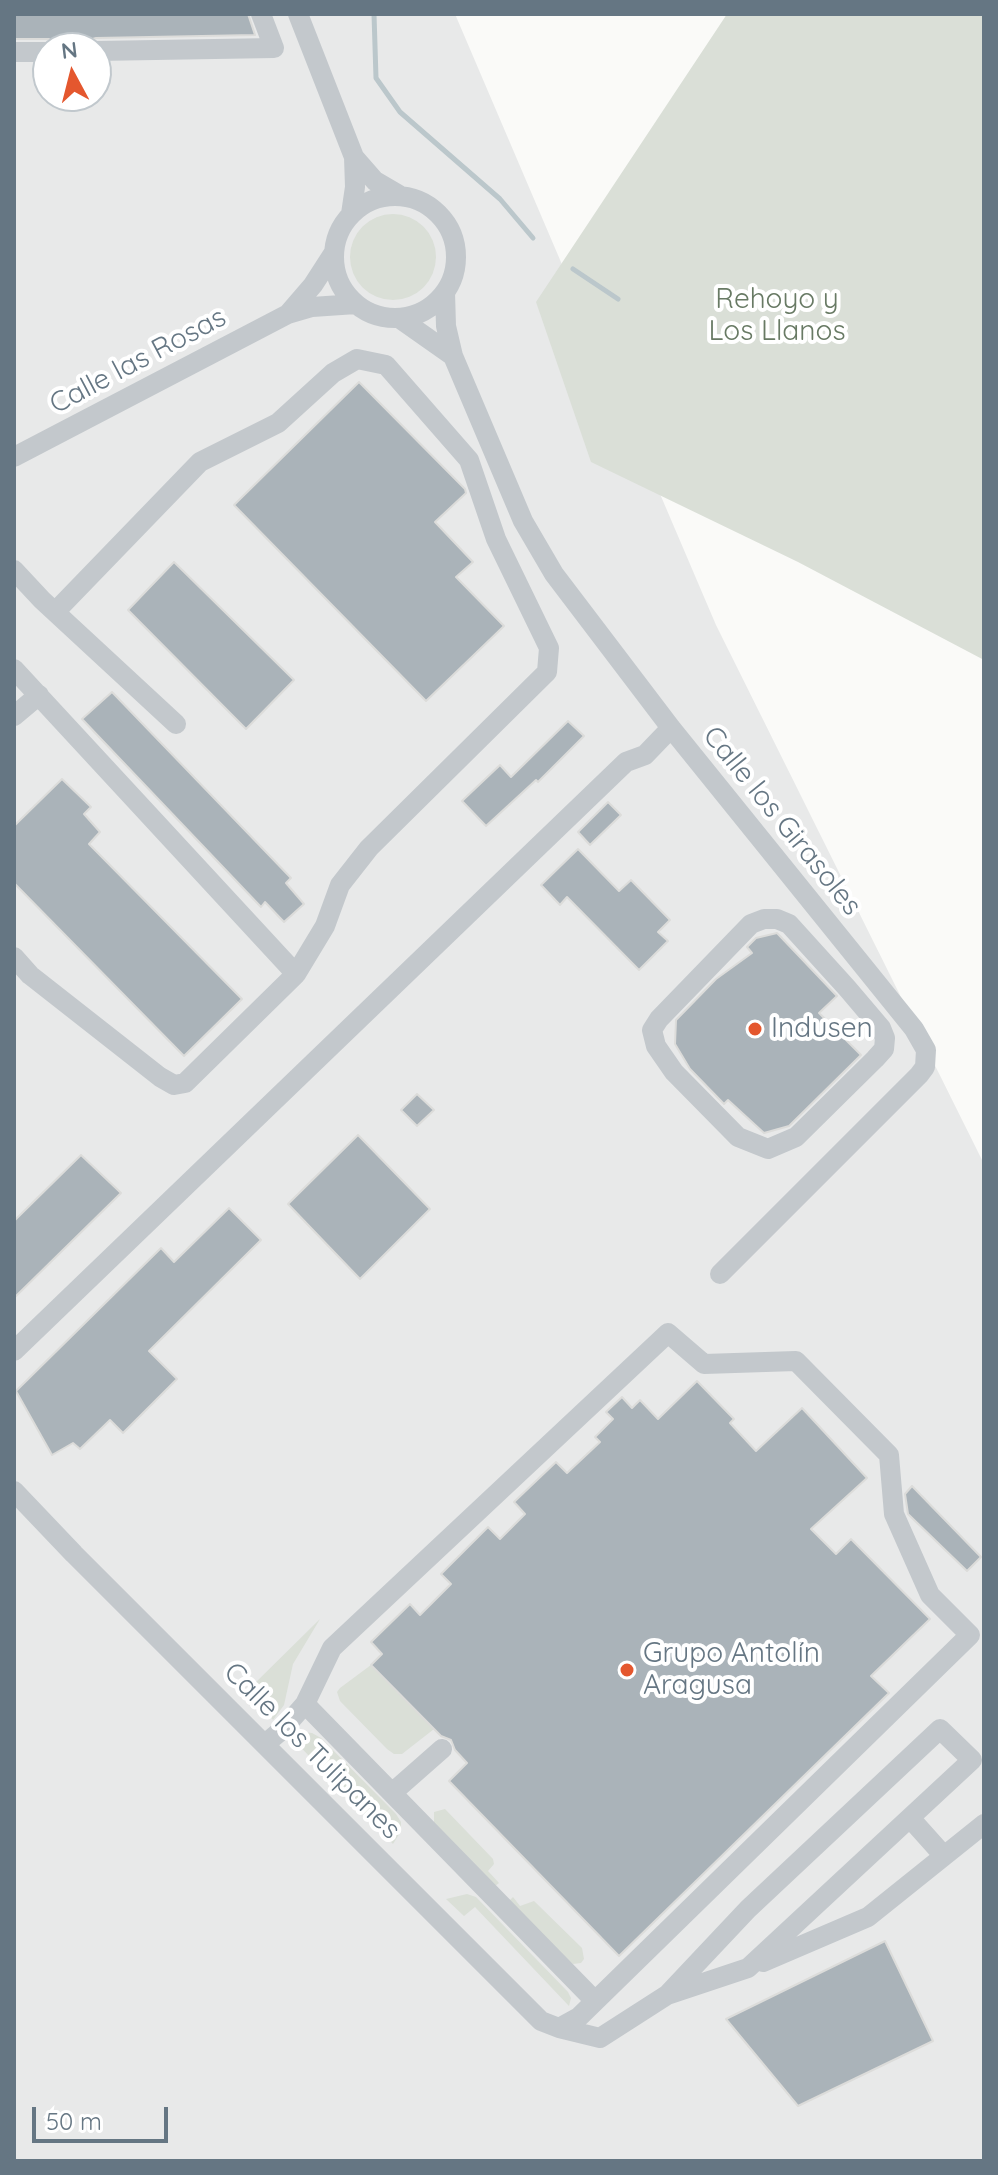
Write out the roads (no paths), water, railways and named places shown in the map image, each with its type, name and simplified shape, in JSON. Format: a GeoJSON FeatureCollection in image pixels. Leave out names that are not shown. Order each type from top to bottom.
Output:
{"type":"FeatureCollection","features":[{"type":"Feature","properties":{"kind":"street"},"geometry":{"type":"LineString","coordinates":[[112,51],[274,48],[261,14]]}},
{"type":"Feature","properties":{"kind":"street"},"geometry":{"type":"LineString","coordinates":[[298,14],[354,157],[355,187],[351,214],[336,240],[333,254],[339,282],[356,304],[384,317],[417,314],[433,305],[452,281],[456,262],[455,243],[447,225],[435,210],[375,181],[354,157]]}},
{"type":"Feature","properties":{"kind":"street"},"geometry":{"type":"LineString","coordinates":[[351,214],[373,200],[399,195]]}},
{"type":"Feature","properties":{"kind":"street","name":"Calle las Rosas"},"geometry":{"type":"LineString","coordinates":[[288,314],[313,285],[333,254]]}},
{"type":"Feature","properties":{"kind":"street","name":"Calle los Girasoles"},"geometry":{"type":"LineString","coordinates":[[445,292],[446,326],[453,356],[537,549],[599,637],[899,1010],[926,1050],[925,1067],[919,1075],[720,1274]]}},
{"type":"Feature","properties":{"kind":"street","name":"Calle las Rosas"},"geometry":{"type":"LineString","coordinates":[[14,457],[288,314],[312,307],[356,304]]}},
{"type":"Feature","properties":{"kind":"street"},"geometry":{"type":"LineString","coordinates":[[399,318],[453,356]]}},
{"type":"Feature","properties":{"kind":"street"},"geometry":{"type":"LineString","coordinates":[[14,957],[42,984],[160,1077],[174,1085],[185,1083],[296,974],[325,926],[340,885],[369,848],[547,672],[549,648],[496,539],[469,460],[386,365],[357,359],[333,373],[278,423],[200,462],[55,612]]}},
{"type":"Feature","properties":{"kind":"street"},"geometry":{"type":"LineString","coordinates":[[14,570],[176,724]]}},
{"type":"Feature","properties":{"kind":"street"},"geometry":{"type":"LineString","coordinates":[[14,669],[296,974]]}},
{"type":"Feature","properties":{"kind":"street"},"geometry":{"type":"LineString","coordinates":[[14,716],[39,695]]}},
{"type":"Feature","properties":{"kind":"street"},"geometry":{"type":"LineString","coordinates":[[14,1351],[626,762],[645,755],[671,728]]}},
{"type":"Feature","properties":{"kind":"street"},"geometry":{"type":"LineString","coordinates":[[764,919],[777,919],[789,924],[884,1025],[884,1049],[875,1059],[796,1137],[768,1149],[738,1137],[674,1072],[656,1046],[652,1030],[751,924],[764,919]]}},
{"type":"Feature","properties":{"kind":"street"},"geometry":{"type":"LineString","coordinates":[[265,1744],[305,1704],[332,1648],[668,1333],[704,1364],[796,1361],[889,1455],[894,1514],[930,1595],[970,1635],[579,2017],[559,2028]]}},
{"type":"Feature","properties":{"kind":"street","name":"Calle los Tulipanes"},"geometry":{"type":"LineString","coordinates":[[14,1491],[541,2021],[600,2038],[667,1995]]}},
{"type":"Feature","properties":{"kind":"street"},"geometry":{"type":"LineString","coordinates":[[305,1704],[595,2001]]}},
{"type":"Feature","properties":{"kind":"street"},"geometry":{"type":"LineString","coordinates":[[667,1995],[748,1909],[940,1729],[978,1765],[910,1818],[748,1968]]}},
{"type":"Feature","properties":{"kind":"street"},"geometry":{"type":"LineString","coordinates":[[392,1793],[442,1749]]}},
{"type":"Feature","properties":{"kind":"street"},"geometry":{"type":"LineString","coordinates":[[910,1818],[944,1856]]}},
{"type":"Feature","properties":{"kind":"street"},"geometry":{"type":"LineString","coordinates":[[667,1995],[748,1968],[868,1917],[984,1824]]}},
{"type":"Feature","properties":{"kind":"waterway"},"geometry":{"type":"LineString","coordinates":[[374,14],[376,78],[400,112],[500,199],[533,238]]}},
{"type":"Feature","properties":{"kind":"waterway"},"geometry":{"type":"LineString","coordinates":[[573,269],[618,299]]}},
{"type":"Feature","properties":{"kind":"place","name":"Indusen"},"geometry":{"type":"Point","coordinates":[755,1029]}},
{"type":"Feature","properties":{"kind":"place","name":"Grupo Antolín Aragusa"},"geometry":{"type":"Point","coordinates":[627,1670]}},
{"type":"Feature","properties":{"kind":"park label","name":"Rehoyo y Los Llanos"},"geometry":{"type":"Point","coordinates":[777,316]}}]}
